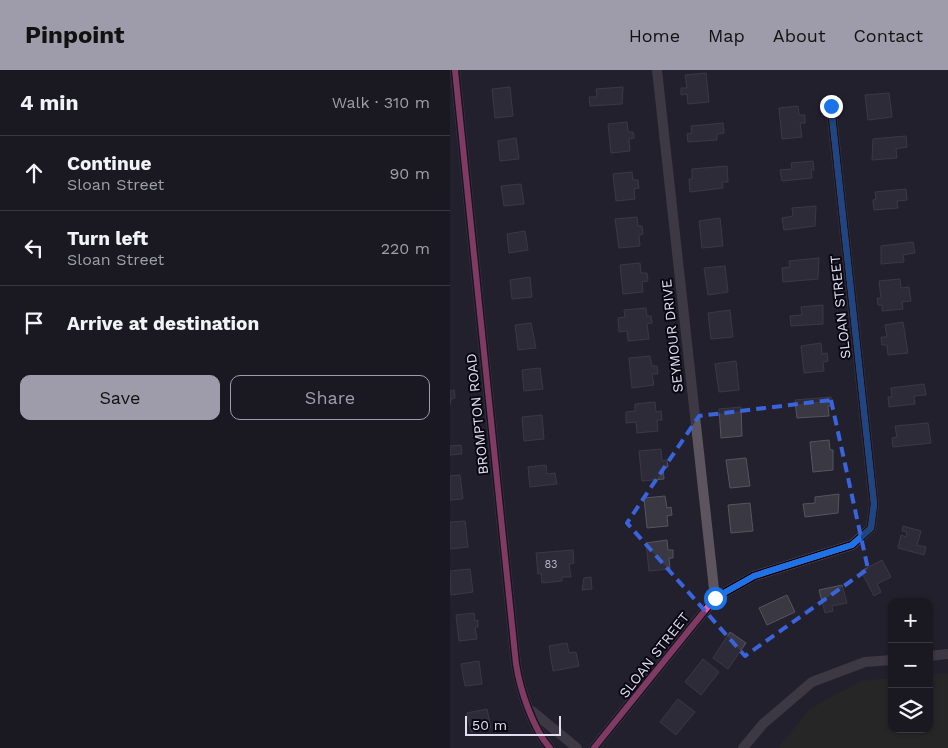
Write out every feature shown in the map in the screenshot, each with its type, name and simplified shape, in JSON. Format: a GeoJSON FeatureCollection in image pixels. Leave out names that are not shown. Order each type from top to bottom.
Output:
{"type":"FeatureCollection","features":[{"type":"Feature","properties":{"kind":"street","name":"BROMPTON ROAD"},"geometry":{"type":"LineString","coordinates":[[455,70],[516,664],[519,684],[543,740],[550,748]]}},
{"type":"Feature","properties":{"kind":"street","name":"SEYMOUR DRIVE"},"geometry":{"type":"LineString","coordinates":[[657,70],[715,598]]}},
{"type":"Feature","properties":{"kind":"street","name":"SLOAN STREET"},"geometry":{"type":"LineString","coordinates":[[594,748],[715,598],[754,576],[852,545],[871,528],[874,504],[831,106]]}},
{"type":"Feature","properties":{"kind":"street"},"geometry":{"type":"LineString","coordinates":[[933,656],[948,654]]}},
{"type":"Feature","properties":{"kind":"street"},"geometry":{"type":"LineString","coordinates":[[743,748],[763,724],[812,682],[865,662],[888,660]]}},
{"type":"Feature","properties":{"kind":"street","name":"BROMPTON ROAD"},"geometry":{"type":"LineString","coordinates":[[530,709],[577,748]]}},
{"type":"Feature","properties":{"kind":"highlighted area"},"geometry":{"type":"Polygon","coordinates":[[[831,400],[868,569],[745,656],[627,523],[699,416],[831,400]]]}},
{"type":"Feature","properties":{"kind":"green space"},"geometry":{"type":"Polygon","coordinates":[[[948,673],[948,748],[778,748],[810,709],[861,681],[888,678],[888,733],[933,733],[933,675],[948,673]]]}},
{"type":"Feature","properties":{"kind":"building"},"geometry":{"type":"Polygon","coordinates":[[[706,73],[709,102],[688,104],[687,94],[681,95],[681,88],[687,88],[685,75],[706,73]]]}},
{"type":"Feature","properties":{"kind":"building"},"geometry":{"type":"Polygon","coordinates":[[[510,87],[513,116],[495,118],[492,89],[510,87]]]}},
{"type":"Feature","properties":{"kind":"building"},"geometry":{"type":"Polygon","coordinates":[[[623,87],[622,104],[590,106],[589,97],[597,97],[596,89],[623,87]]]}},
{"type":"Feature","properties":{"kind":"building"},"geometry":{"type":"Polygon","coordinates":[[[889,93],[892,117],[868,120],[865,95],[889,93]]]}},
{"type":"Feature","properties":{"kind":"building"},"geometry":{"type":"Polygon","coordinates":[[[798,106],[799,115],[805,115],[805,123],[800,123],[802,137],[782,139],[779,108],[798,106]]]}},
{"type":"Feature","properties":{"kind":"building"},"geometry":{"type":"Polygon","coordinates":[[[627,122],[628,132],[633,132],[634,138],[629,139],[630,151],[611,153],[608,124],[627,122]]]}},
{"type":"Feature","properties":{"kind":"building"},"geometry":{"type":"Polygon","coordinates":[[[723,123],[724,133],[717,134],[717,140],[688,142],[687,134],[692,133],[691,126],[723,123]]]}},
{"type":"Feature","properties":{"kind":"building"},"geometry":{"type":"Polygon","coordinates":[[[906,136],[907,147],[896,149],[897,158],[872,160],[873,139],[906,136]]]}},
{"type":"Feature","properties":{"kind":"building"},"geometry":{"type":"Polygon","coordinates":[[[516,138],[519,159],[500,161],[498,141],[516,138]]]}},
{"type":"Feature","properties":{"kind":"building"},"geometry":{"type":"Polygon","coordinates":[[[813,161],[814,170],[811,170],[812,178],[782,181],[780,170],[792,169],[791,163],[813,161]]]}},
{"type":"Feature","properties":{"kind":"building"},"geometry":{"type":"Polygon","coordinates":[[[727,166],[728,182],[722,182],[723,188],[690,192],[689,179],[692,179],[692,169],[727,166]]]}},
{"type":"Feature","properties":{"kind":"building"},"geometry":{"type":"Polygon","coordinates":[[[632,172],[633,180],[638,180],[639,188],[634,189],[635,199],[616,201],[613,174],[632,172]]]}},
{"type":"Feature","properties":{"kind":"building"},"geometry":{"type":"Polygon","coordinates":[[[521,184],[524,204],[504,206],[501,186],[521,184]]]}},
{"type":"Feature","properties":{"kind":"building"},"geometry":{"type":"Polygon","coordinates":[[[906,189],[907,200],[897,201],[898,208],[874,210],[873,200],[876,199],[875,192],[906,189]]]}},
{"type":"Feature","properties":{"kind":"building"},"geometry":{"type":"Polygon","coordinates":[[[816,206],[815,226],[784,230],[782,218],[793,216],[792,208],[816,206]]]}},
{"type":"Feature","properties":{"kind":"building"},"geometry":{"type":"Polygon","coordinates":[[[637,217],[638,226],[642,226],[643,234],[639,235],[640,246],[619,248],[615,219],[637,217]]]}},
{"type":"Feature","properties":{"kind":"building"},"geometry":{"type":"Polygon","coordinates":[[[720,218],[723,246],[702,248],[699,221],[720,218]]]}},
{"type":"Feature","properties":{"kind":"building"},"geometry":{"type":"Polygon","coordinates":[[[525,231],[528,250],[509,253],[507,234],[525,231]]]}},
{"type":"Feature","properties":{"kind":"building"},"geometry":{"type":"Polygon","coordinates":[[[913,242],[915,253],[903,255],[904,262],[881,264],[881,246],[913,242]]]}},
{"type":"Feature","properties":{"kind":"building"},"geometry":{"type":"Polygon","coordinates":[[[819,258],[818,279],[783,282],[782,268],[790,267],[789,261],[819,258]]]}},
{"type":"Feature","properties":{"kind":"building"},"geometry":{"type":"Polygon","coordinates":[[[640,263],[641,273],[647,273],[648,281],[642,282],[643,292],[623,294],[620,265],[640,263]]]}},
{"type":"Feature","properties":{"kind":"building"},"geometry":{"type":"Polygon","coordinates":[[[725,266],[728,292],[708,295],[704,268],[725,266]]]}},
{"type":"Feature","properties":{"kind":"building"},"geometry":{"type":"Polygon","coordinates":[[[530,277],[532,297],[512,299],[510,280],[530,277]]]}},
{"type":"Feature","properties":{"kind":"building"},"geometry":{"type":"Polygon","coordinates":[[[900,279],[901,288],[909,287],[911,301],[902,302],[903,309],[882,311],[882,305],[878,305],[877,298],[881,298],[879,281],[900,279]]]}},
{"type":"Feature","properties":{"kind":"building"},"geometry":{"type":"Polygon","coordinates":[[[823,305],[823,324],[791,326],[790,316],[802,315],[801,307],[823,305]]]}},
{"type":"Feature","properties":{"kind":"building"},"geometry":{"type":"Polygon","coordinates":[[[646,308],[647,316],[651,316],[652,323],[647,324],[649,339],[628,341],[627,331],[619,332],[618,318],[625,317],[624,310],[646,308]]]}},
{"type":"Feature","properties":{"kind":"building"},"geometry":{"type":"Polygon","coordinates":[[[730,310],[733,337],[711,339],[708,313],[730,310]]]}},
{"type":"Feature","properties":{"kind":"building"},"geometry":{"type":"Polygon","coordinates":[[[903,322],[908,353],[888,355],[887,345],[882,345],[881,337],[887,337],[885,325],[903,322]]]}},
{"type":"Feature","properties":{"kind":"building"},"geometry":{"type":"Polygon","coordinates":[[[531,323],[536,348],[518,350],[515,325],[531,323]]]}},
{"type":"Feature","properties":{"kind":"building"},"geometry":{"type":"Polygon","coordinates":[[[821,343],[822,354],[827,353],[828,361],[823,362],[824,371],[804,373],[801,346],[821,343]]]}},
{"type":"Feature","properties":{"kind":"building"},"geometry":{"type":"Polygon","coordinates":[[[650,356],[652,366],[657,366],[658,374],[652,374],[654,385],[632,388],[629,358],[650,356]]]}},
{"type":"Feature","properties":{"kind":"building"},"geometry":{"type":"Polygon","coordinates":[[[736,361],[739,390],[719,392],[715,364],[736,361]]]}},
{"type":"Feature","properties":{"kind":"building"},"geometry":{"type":"Polygon","coordinates":[[[540,368],[543,389],[524,391],[522,370],[540,368]]]}},
{"type":"Feature","properties":{"kind":"building"},"geometry":{"type":"Polygon","coordinates":[[[924,384],[926,395],[914,396],[915,404],[889,407],[888,397],[892,397],[891,388],[924,384]]]}},
{"type":"Feature","properties":{"kind":"building"},"geometry":{"type":"Polygon","coordinates":[[[454,390],[455,398],[451,399],[450,405],[450,391],[454,390]]]}},
{"type":"Feature","properties":{"kind":"building"},"geometry":{"type":"Polygon","coordinates":[[[831,397],[832,406],[828,406],[829,416],[797,418],[795,400],[831,397]]]}},
{"type":"Feature","properties":{"kind":"building"},"geometry":{"type":"Polygon","coordinates":[[[655,402],[656,412],[661,411],[662,420],[657,420],[658,431],[637,433],[636,422],[626,423],[626,412],[635,411],[635,404],[655,402]]]}},
{"type":"Feature","properties":{"kind":"building"},"geometry":{"type":"Polygon","coordinates":[[[741,407],[742,436],[721,438],[719,409],[741,407]]]}},
{"type":"Feature","properties":{"kind":"building"},"geometry":{"type":"Polygon","coordinates":[[[542,415],[544,439],[524,441],[522,417],[542,415]]]}},
{"type":"Feature","properties":{"kind":"building"},"geometry":{"type":"Polygon","coordinates":[[[928,423],[931,443],[893,447],[892,438],[897,437],[895,426],[928,423]]]}},
{"type":"Feature","properties":{"kind":"building"},"geometry":{"type":"Polygon","coordinates":[[[829,440],[830,450],[833,450],[833,470],[813,472],[810,442],[829,440]]]}},
{"type":"Feature","properties":{"kind":"building"},"geometry":{"type":"Polygon","coordinates":[[[461,445],[462,454],[450,455],[450,446],[461,445]]]}},
{"type":"Feature","properties":{"kind":"building"},"geometry":{"type":"Polygon","coordinates":[[[661,449],[662,461],[667,460],[668,467],[663,467],[664,479],[642,481],[639,451],[661,449]]]}},
{"type":"Feature","properties":{"kind":"building"},"geometry":{"type":"Polygon","coordinates":[[[746,458],[750,486],[730,488],[726,460],[746,458]]]}},
{"type":"Feature","properties":{"kind":"building"},"geometry":{"type":"Polygon","coordinates":[[[546,465],[547,474],[555,473],[557,484],[530,487],[528,467],[546,465]]]}},
{"type":"Feature","properties":{"kind":"building"},"geometry":{"type":"Polygon","coordinates":[[[460,475],[463,499],[450,500],[450,476],[460,475]]]}},
{"type":"Feature","properties":{"kind":"building"},"geometry":{"type":"Polygon","coordinates":[[[839,494],[838,513],[805,517],[803,504],[815,503],[815,497],[839,494]]]}},
{"type":"Feature","properties":{"kind":"building"},"geometry":{"type":"Polygon","coordinates":[[[665,496],[667,508],[671,507],[672,515],[667,516],[668,526],[647,528],[644,498],[665,496]]]}},
{"type":"Feature","properties":{"kind":"building"},"geometry":{"type":"Polygon","coordinates":[[[750,503],[753,531],[731,533],[728,505],[750,503]]]}},
{"type":"Feature","properties":{"kind":"building"},"geometry":{"type":"Polygon","coordinates":[[[465,521],[468,547],[450,549],[450,522],[465,521]]]}},
{"type":"Feature","properties":{"kind":"building"},"geometry":{"type":"Polygon","coordinates":[[[903,526],[921,531],[917,545],[926,547],[924,555],[898,548],[901,535],[906,537],[907,532],[902,531],[903,526]]]}},
{"type":"Feature","properties":{"kind":"building"},"geometry":{"type":"Polygon","coordinates":[[[667,540],[668,550],[673,550],[673,558],[669,558],[670,569],[649,571],[646,543],[667,540]]]}},
{"type":"Feature","properties":{"kind":"building"},"geometry":{"type":"Polygon","coordinates":[[[573,550],[574,563],[569,564],[571,577],[562,577],[562,581],[542,583],[541,573],[538,574],[536,553],[573,550]]]}},
{"type":"Feature","properties":{"kind":"building"},"geometry":{"type":"Polygon","coordinates":[[[882,560],[891,577],[877,584],[881,592],[874,596],[861,571],[882,560]]]}},
{"type":"Feature","properties":{"kind":"building"},"geometry":{"type":"Polygon","coordinates":[[[470,569],[473,592],[451,595],[450,571],[470,569]]]}},
{"type":"Feature","properties":{"kind":"building"},"geometry":{"type":"Polygon","coordinates":[[[591,577],[592,589],[582,590],[584,578],[591,577]]]}},
{"type":"Feature","properties":{"kind":"building"},"geometry":{"type":"Polygon","coordinates":[[[842,585],[847,603],[832,606],[833,611],[825,613],[819,590],[842,585]]]}},
{"type":"Feature","properties":{"kind":"building"},"geometry":{"type":"Polygon","coordinates":[[[787,595],[795,612],[767,625],[759,608],[787,595]]]}},
{"type":"Feature","properties":{"kind":"building"},"geometry":{"type":"Polygon","coordinates":[[[474,613],[475,621],[478,620],[478,627],[475,627],[477,639],[459,641],[456,615],[474,613]]]}},
{"type":"Feature","properties":{"kind":"building"},"geometry":{"type":"Polygon","coordinates":[[[730,632],[746,643],[728,669],[713,658],[730,632]]]}},
{"type":"Feature","properties":{"kind":"building"},"geometry":{"type":"Polygon","coordinates":[[[567,643],[569,653],[576,652],[579,666],[553,671],[549,646],[567,643]]]}},
{"type":"Feature","properties":{"kind":"building"},"geometry":{"type":"Polygon","coordinates":[[[703,659],[719,672],[701,695],[685,682],[703,659]]]}},
{"type":"Feature","properties":{"kind":"building"},"geometry":{"type":"Polygon","coordinates":[[[479,661],[482,684],[465,686],[461,664],[479,661]]]}},
{"type":"Feature","properties":{"kind":"building"},"geometry":{"type":"Polygon","coordinates":[[[678,699],[695,712],[676,735],[660,722],[678,699]]]}},
{"type":"Feature","properties":{"kind":"building"},"geometry":{"type":"Polygon","coordinates":[[[487,709],[491,728],[471,732],[467,713],[487,709]]]}},
{"type":"Feature","properties":{"kind":"cycle path"},"geometry":{"type":"LineString","coordinates":[[455,70],[516,664],[528,709],[538,731],[550,748]]}},
{"type":"Feature","properties":{"kind":"cycle path"},"geometry":{"type":"LineString","coordinates":[[594,748],[715,598],[754,576],[852,545],[871,528],[874,504],[831,107]]}},
{"type":"Feature","properties":{"kind":"route"},"geometry":{"type":"LineString","coordinates":[[715,598],[754,576],[852,545],[871,528],[874,504],[831,106]]}}]}
